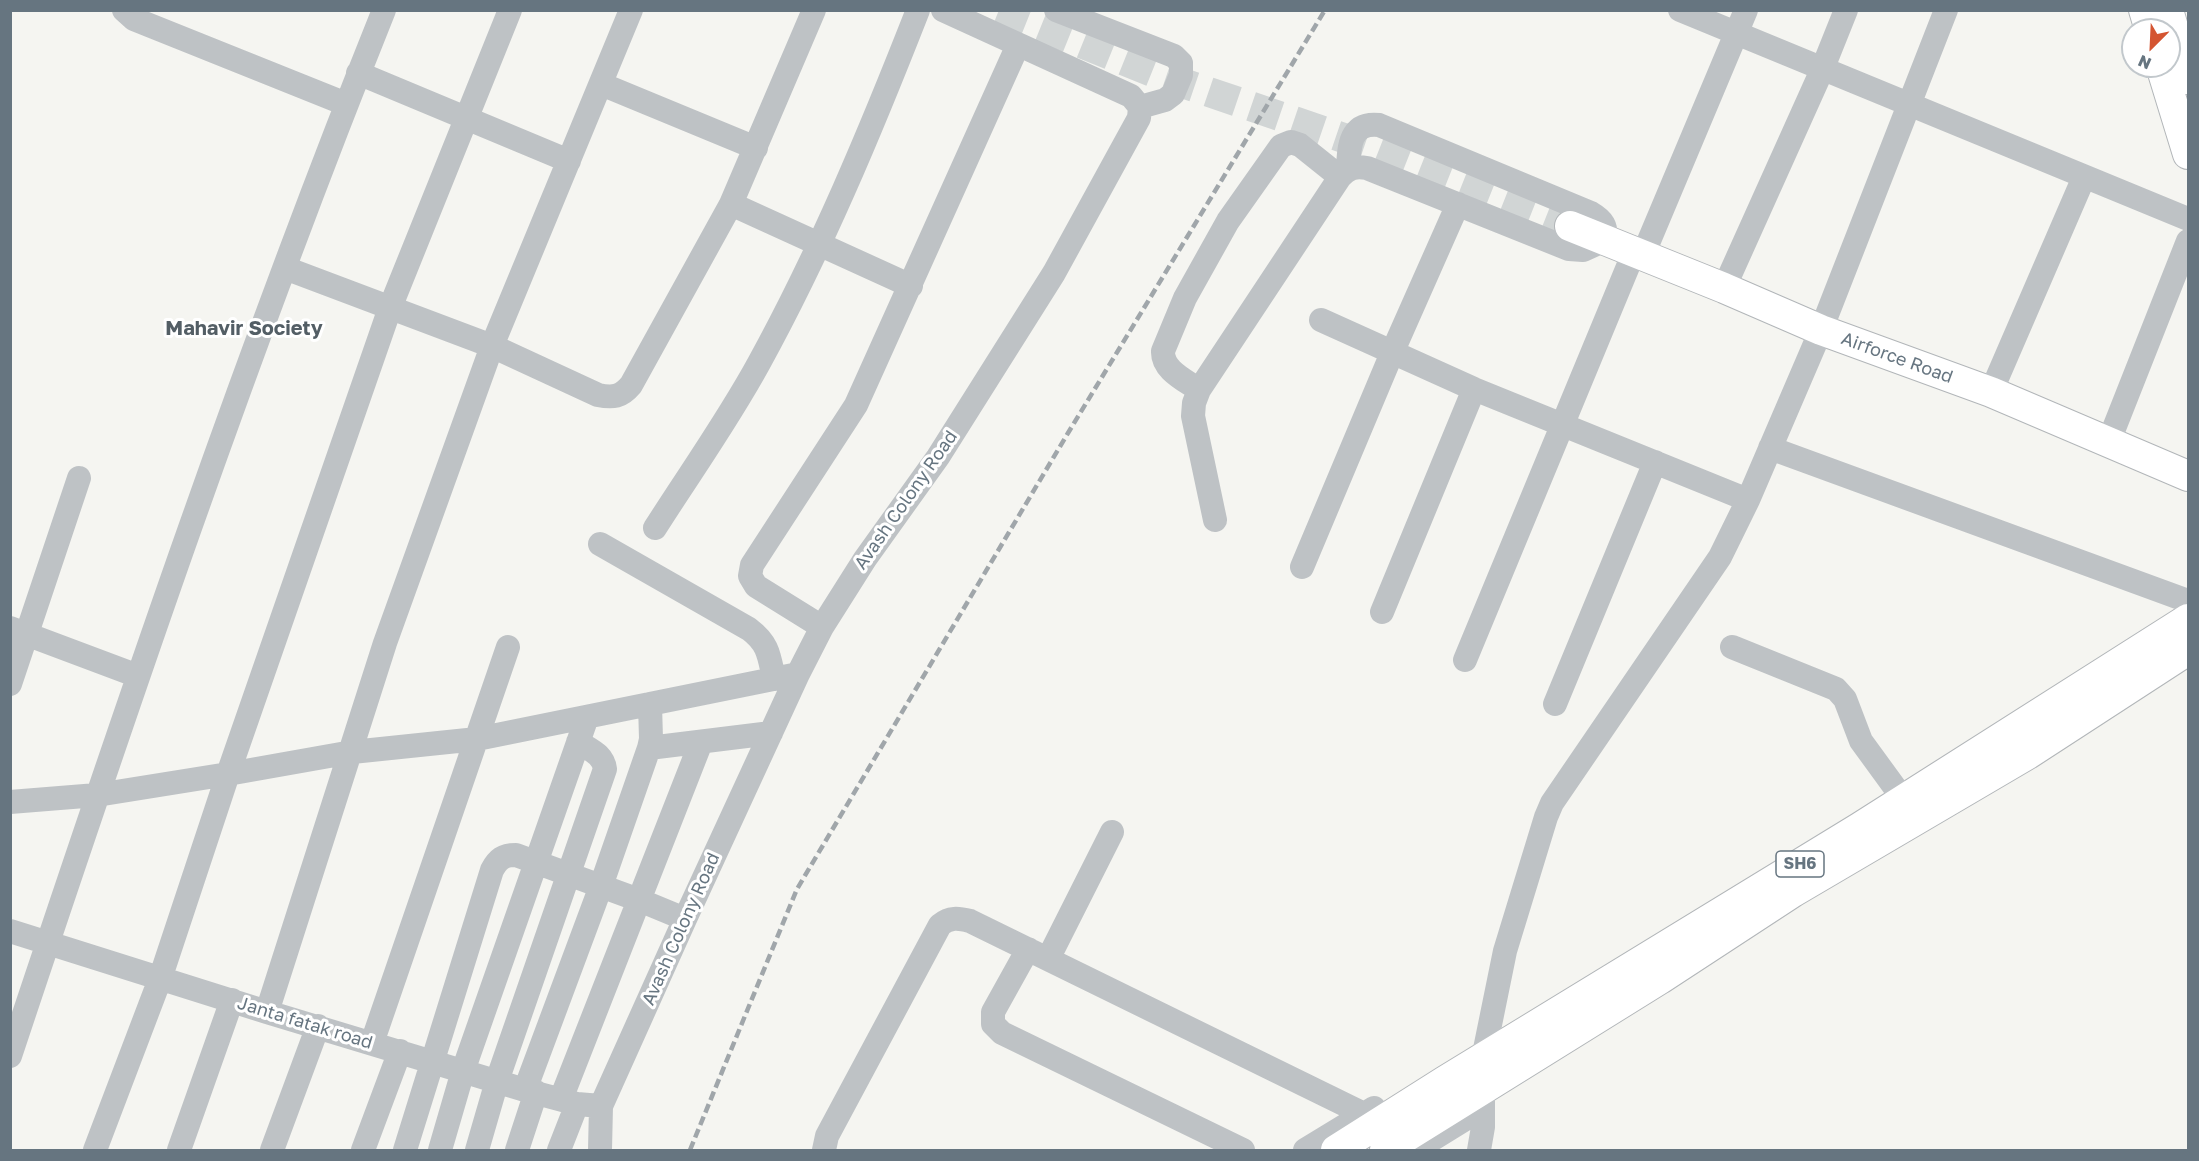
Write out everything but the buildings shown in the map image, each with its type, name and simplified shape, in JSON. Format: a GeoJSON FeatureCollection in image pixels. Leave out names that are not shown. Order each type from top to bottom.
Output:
{"type":"FeatureCollection","features":[{"type":"Feature","properties":{"kind":"main road"},"geometry":{"type":"LineString","coordinates":[[2168,10],[2188,80]]}},
{"type":"Feature","properties":{"kind":"main road"},"geometry":{"type":"LineString","coordinates":[[2165,78],[2188,154]]}},
{"type":"Feature","properties":{"kind":"main road","name":"Airforce Road"},"geometry":{"type":"LineString","coordinates":[[1570,226],[1821,330],[1991,392],[2188,476]]}},
{"type":"Feature","properties":{"kind":"main road","name":"SH6"},"geometry":{"type":"LineString","coordinates":[[1384,1150],[1416,1127],[1445,1081],[1904,800],[2188,619]]}},
{"type":"Feature","properties":{"kind":"main road","name":"SH6"},"geometry":{"type":"LineString","coordinates":[[1336,1150],[1416,1127],[1483,1099],[1793,892],[2028,754],[2188,650]]}},
{"type":"Feature","properties":{"kind":"street"},"geometry":{"type":"LineString","coordinates":[[124,10],[134,19],[346,104]]}},
{"type":"Feature","properties":{"kind":"street"},"geometry":{"type":"LineString","coordinates":[[95,1150],[160,979],[228,774],[390,308],[510,10]]}},
{"type":"Feature","properties":{"kind":"street"},"geometry":{"type":"LineString","coordinates":[[267,1012],[385,643],[492,346],[631,10]]}},
{"type":"Feature","properties":{"kind":"street"},"geometry":{"type":"LineString","coordinates":[[285,268],[492,346],[598,395],[611,398],[623,394],[631,385],[731,204],[814,10]]}},
{"type":"Feature","properties":{"kind":"street"},"geometry":{"type":"LineString","coordinates":[[655,528],[759,363],[820,245],[918,10]]}},
{"type":"Feature","properties":{"kind":"street"},"geometry":{"type":"LineString","coordinates":[[943,10],[1131,96],[1140,106],[1166,100],[1173,94],[1181,75],[1181,63],[1174,56],[1067,12]]}},
{"type":"Feature","properties":{"kind":"street"},"geometry":{"type":"LineString","coordinates":[[1680,10],[1908,106],[2188,219]]}},
{"type":"Feature","properties":{"kind":"street"},"geometry":{"type":"LineString","coordinates":[[1466,660],[1563,425],[1746,10]]}},
{"type":"Feature","properties":{"kind":"street"},"geometry":{"type":"LineString","coordinates":[[1724,288],[1822,70],[1846,10]]}},
{"type":"Feature","properties":{"kind":"street"},"geometry":{"type":"LineString","coordinates":[[1483,1059],[1505,951],[1552,803],[1712,572],[1748,500],[1821,330],[1946,10]]}},
{"type":"Feature","properties":{"kind":"street"},"geometry":{"type":"LineString","coordinates":[[10,1056],[138,675],[285,268],[381,11]]}},
{"type":"Feature","properties":{"kind":"street"},"geometry":{"type":"LineString","coordinates":[[822,627],[756,586],[750,576],[752,565],[847,423],[911,286],[1018,45]]}},
{"type":"Feature","properties":{"kind":"street"},"geometry":{"type":"LineString","coordinates":[[358,73],[569,161]]}},
{"type":"Feature","properties":{"kind":"street"},"geometry":{"type":"LineString","coordinates":[[601,84],[756,148]]}},
{"type":"Feature","properties":{"kind":"street","name":"Avash Colony Road"},"geometry":{"type":"LineString","coordinates":[[601,1106],[798,674],[822,627],[864,559],[938,457],[1054,273],[1139,118],[1140,106]]}},
{"type":"Feature","properties":{"kind":"street"},"geometry":{"type":"LineString","coordinates":[[1215,520],[1193,416],[1194,403],[1199,390],[1344,173],[1349,148],[1358,128],[1366,124],[1379,125],[1591,213],[1601,219],[1606,229],[1605,240],[1583,250],[1569,249],[1367,168],[1356,166],[1344,173]]}},
{"type":"Feature","properties":{"kind":"street"},"geometry":{"type":"LineString","coordinates":[[1199,390],[1168,368],[1163,360],[1163,351],[1185,298],[1235,209],[1281,146],[1291,142],[1300,145],[1344,173]]}},
{"type":"Feature","properties":{"kind":"street"},"geometry":{"type":"LineString","coordinates":[[1991,392],[2084,177]]}},
{"type":"Feature","properties":{"kind":"street"},"geometry":{"type":"LineString","coordinates":[[731,204],[911,286]]}},
{"type":"Feature","properties":{"kind":"street"},"geometry":{"type":"LineString","coordinates":[[1302,567],[1392,352],[1458,204]]}},
{"type":"Feature","properties":{"kind":"street"},"geometry":{"type":"LineString","coordinates":[[2109,441],[2188,241]]}},
{"type":"Feature","properties":{"kind":"street"},"geometry":{"type":"LineString","coordinates":[[1322,320],[1474,389],[1748,500]]}},
{"type":"Feature","properties":{"kind":"street"},"geometry":{"type":"LineString","coordinates":[[1382,612],[1474,389]]}},
{"type":"Feature","properties":{"kind":"street"},"geometry":{"type":"LineString","coordinates":[[1770,448],[2188,602]]}},
{"type":"Feature","properties":{"kind":"street"},"geometry":{"type":"LineString","coordinates":[[1555,704],[1654,462]]}},
{"type":"Feature","properties":{"kind":"street"},"geometry":{"type":"LineString","coordinates":[[10,684],[19,631],[79,478]]}},
{"type":"Feature","properties":{"kind":"street"},"geometry":{"type":"LineString","coordinates":[[600,544],[761,638],[767,648],[774,679]]}},
{"type":"Feature","properties":{"kind":"street"},"geometry":{"type":"LineString","coordinates":[[19,631],[138,675]]}},
{"type":"Feature","properties":{"kind":"street"},"geometry":{"type":"LineString","coordinates":[[372,1043],[508,647]]}},
{"type":"Feature","properties":{"kind":"street"},"geometry":{"type":"LineString","coordinates":[[1732,647],[1836,688],[1845,699],[1860,741],[1904,800]]}},
{"type":"Feature","properties":{"kind":"street"},"geometry":{"type":"LineString","coordinates":[[10,802],[97,795],[352,752],[477,739],[798,674]]}},
{"type":"Feature","properties":{"kind":"street"},"geometry":{"type":"LineString","coordinates":[[517,1150],[531,1091],[649,748],[650,704]]}},
{"type":"Feature","properties":{"kind":"street"},"geometry":{"type":"LineString","coordinates":[[440,1150],[463,1071],[587,717]]}},
{"type":"Feature","properties":{"kind":"street"},"geometry":{"type":"LineString","coordinates":[[649,748],[771,733]]}},
{"type":"Feature","properties":{"kind":"street"},"geometry":{"type":"LineString","coordinates":[[477,1150],[497,1081],[605,769],[604,761],[598,754],[578,742]]}},
{"type":"Feature","properties":{"kind":"street"},"geometry":{"type":"LineString","coordinates":[[559,1150],[569,1102],[639,900],[701,742]]}},
{"type":"Feature","properties":{"kind":"street"},"geometry":{"type":"LineString","coordinates":[[1112,832],[1038,954],[993,1012],[993,1024],[1002,1033],[1243,1150]]}},
{"type":"Feature","properties":{"kind":"street"},"geometry":{"type":"LineString","coordinates":[[405,1150],[492,870],[498,860],[505,855],[516,855],[685,919]]}},
{"type":"Feature","properties":{"kind":"street"},"geometry":{"type":"LineString","coordinates":[[824,1150],[827,1137],[940,925],[948,919],[959,918],[970,921],[1364,1114]]}},
{"type":"Feature","properties":{"kind":"street","name":"Janta fatak road"},"geometry":{"type":"LineString","coordinates":[[10,931],[463,1071],[569,1102],[601,1106]]}},
{"type":"Feature","properties":{"kind":"street"},"geometry":{"type":"LineString","coordinates":[[179,1150],[232,1000]]}},
{"type":"Feature","properties":{"kind":"street"},"geometry":{"type":"LineString","coordinates":[[272,1150],[318,1026]]}},
{"type":"Feature","properties":{"kind":"street"},"geometry":{"type":"LineString","coordinates":[[363,1150],[400,1051]]}},
{"type":"Feature","properties":{"kind":"street"},"geometry":{"type":"LineString","coordinates":[[1305,1150],[1417,1085],[1430,1081],[1445,1081]]}},
{"type":"Feature","properties":{"kind":"street"},"geometry":{"type":"LineString","coordinates":[[1479,1150],[1483,1127],[1483,1099]]}},
{"type":"Feature","properties":{"kind":"street"},"geometry":{"type":"LineString","coordinates":[[600,1150],[601,1106]]}},
{"type":"Feature","properties":{"kind":"tunnel"},"geometry":{"type":"LineString","coordinates":[[999,10],[1165,77],[1367,146],[1570,226]]}},
{"type":"Feature","properties":{"kind":"railway"},"geometry":{"type":"LineString","coordinates":[[690,1150],[797,889],[1068,433],[1325,10]]}},
{"type":"Feature","properties":{"kind":"district","name":"Mahavir Society"},"geometry":{"type":"Point","coordinates":[244,329]}}]}
